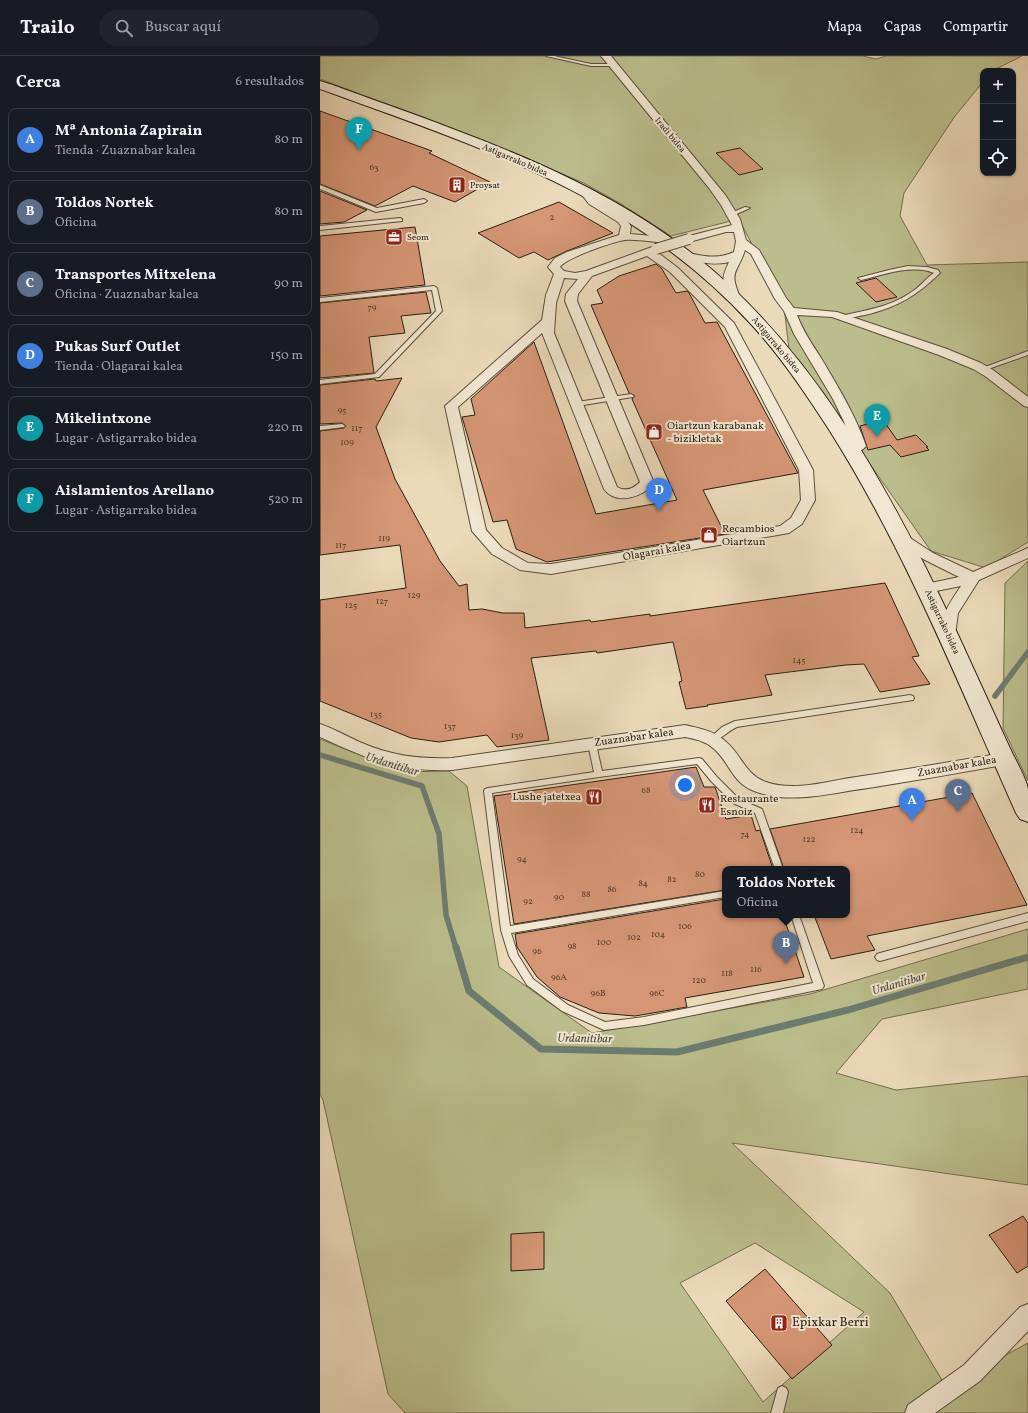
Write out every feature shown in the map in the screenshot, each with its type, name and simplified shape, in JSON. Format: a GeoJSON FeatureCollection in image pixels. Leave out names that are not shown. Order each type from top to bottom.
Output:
{"type":"FeatureCollection","features":[{"type":"Feature","properties":{"kind":"main road","name":"Astigarrako bidea"},"geometry":{"type":"LineString","coordinates":[[320,84],[529,164],[585,192],[628,216],[657,247],[684,255],[735,299],[754,318],[796,368],[851,449],[885,506],[948,635],[1028,813]]}},
{"type":"Feature","properties":{"kind":"street","name":"Iradi bidea"},"geometry":{"type":"LineString","coordinates":[[606,56],[713,186],[725,214],[738,228],[742,242]]}},
{"type":"Feature","properties":{"kind":"street"},"geometry":{"type":"LineString","coordinates":[[585,192],[593,202],[622,220],[626,226],[624,237]]}},
{"type":"Feature","properties":{"kind":"street"},"geometry":{"type":"LineString","coordinates":[[714,232],[725,214]]}},
{"type":"Feature","properties":{"kind":"street"},"geometry":{"type":"LineString","coordinates":[[657,247],[648,238],[624,237],[559,260],[554,267],[560,274],[576,276],[588,274],[657,247],[714,232],[738,228]]}},
{"type":"Feature","properties":{"kind":"street"},"geometry":{"type":"LineString","coordinates":[[735,299],[728,282],[728,276],[739,254],[742,242],[755,252],[781,299],[790,312],[794,324],[828,381],[855,431],[859,446],[851,449]]}},
{"type":"Feature","properties":{"kind":"street","name":"Olagarai kalea"},"geometry":{"type":"LineString","coordinates":[[547,319],[451,406],[479,531],[497,551],[525,566],[551,570],[784,530],[797,521],[808,500],[806,470],[749,372],[730,325],[674,270],[657,247]]}},
{"type":"Feature","properties":{"kind":"street"},"geometry":{"type":"LineString","coordinates":[[684,255],[706,261],[717,262],[739,254]]}},
{"type":"Feature","properties":{"kind":"street"},"geometry":{"type":"LineString","coordinates":[[560,274],[555,284],[547,319],[548,333],[611,489],[622,494],[638,492],[647,483],[571,301],[572,294],[588,274]]}},
{"type":"Feature","properties":{"kind":"street"},"geometry":{"type":"LineString","coordinates":[[547,319],[561,311],[576,314]]}},
{"type":"Feature","properties":{"kind":"street"},"geometry":{"type":"LineString","coordinates":[[790,312],[833,314],[943,352],[983,369],[1008,386],[1028,403]]}},
{"type":"Feature","properties":{"kind":"street"},"geometry":{"type":"LineString","coordinates":[[902,539],[928,556],[973,578]]}},
{"type":"Feature","properties":{"kind":"street"},"geometry":{"type":"LineString","coordinates":[[926,588],[945,586],[973,578],[1028,552]]}},
{"type":"Feature","properties":{"kind":"street"},"geometry":{"type":"LineString","coordinates":[[948,635],[951,613],[973,578]]}},
{"type":"Feature","properties":{"kind":"street","name":"Zuaznabar kalea"},"geometry":{"type":"LineString","coordinates":[[320,730],[383,757],[413,764],[432,765],[593,748],[685,731],[705,736],[717,743],[748,780],[759,786],[785,792],[799,792],[905,776],[1003,759]]}},
{"type":"Feature","properties":{"kind":"street"},"geometry":{"type":"LineString","coordinates":[[916,1413],[972,1373],[1028,1315]]}},
{"type":"Feature","properties":{"kind":"lane"},"geometry":{"type":"LineString","coordinates":[[548,56],[591,64],[613,65]]}},
{"type":"Feature","properties":{"kind":"lane"},"geometry":{"type":"LineString","coordinates":[[320,187],[376,210],[424,201]]}},
{"type":"Feature","properties":{"kind":"lane"},"geometry":{"type":"LineString","coordinates":[[725,214],[747,208]]}},
{"type":"Feature","properties":{"kind":"lane"},"geometry":{"type":"LineString","coordinates":[[320,228],[400,220]]}},
{"type":"Feature","properties":{"kind":"lane"},"geometry":{"type":"LineString","coordinates":[[843,317],[867,313],[898,303],[922,288],[937,273],[936,271],[929,269],[909,267],[861,278]]}},
{"type":"Feature","properties":{"kind":"lane"},"geometry":{"type":"LineString","coordinates":[[320,300],[434,288],[439,311],[377,376],[320,382]]}},
{"type":"Feature","properties":{"kind":"lane"},"geometry":{"type":"LineString","coordinates":[[983,369],[1028,353]]}},
{"type":"Feature","properties":{"kind":"lane"},"geometry":{"type":"LineString","coordinates":[[577,404],[631,396]]}},
{"type":"Feature","properties":{"kind":"lane"},"geometry":{"type":"LineString","coordinates":[[320,428],[342,426]]}},
{"type":"Feature","properties":{"kind":"lane"},"geometry":{"type":"LineString","coordinates":[[717,743],[725,729],[735,724],[910,698]]}},
{"type":"Feature","properties":{"kind":"lane"},"geometry":{"type":"LineString","coordinates":[[593,748],[599,774]]}},
{"type":"Feature","properties":{"kind":"lane"},"geometry":{"type":"LineString","coordinates":[[778,866],[759,811],[736,801],[714,780],[699,761],[599,774],[488,791],[506,930],[514,956],[530,982],[565,1008],[604,1026],[644,1021],[818,986],[796,918]]}},
{"type":"Feature","properties":{"kind":"lane"},"geometry":{"type":"LineString","coordinates":[[506,930],[722,894]]}},
{"type":"Feature","properties":{"kind":"lane"},"geometry":{"type":"LineString","coordinates":[[880,957],[1028,917]]}},
{"type":"Feature","properties":{"kind":"lane"},"geometry":{"type":"LineString","coordinates":[[777,1413],[782,1392]]}},
{"type":"Feature","properties":{"kind":"green space"},"geometry":{"type":"Polygon","coordinates":[[[320,56],[863,56],[876,59],[886,56],[1022,56],[998,68],[980,68],[980,86],[955,116],[904,193],[900,216],[927,265],[1028,262],[1028,542],[986,568],[931,551],[789,349],[784,307],[739,219],[671,236],[621,204],[584,183],[445,126],[320,79],[320,56]]]}},
{"type":"Feature","properties":{"kind":"green space"},"geometry":{"type":"Polygon","coordinates":[[[1028,561],[1028,781],[1003,728],[1005,583],[1028,561]]]}},
{"type":"Feature","properties":{"kind":"green space"},"geometry":{"type":"Polygon","coordinates":[[[320,739],[402,772],[449,771],[467,786],[499,967],[592,1033],[810,994],[1028,929],[1028,989],[882,1019],[836,1073],[896,1090],[1028,1076],[1028,1185],[732,1143],[890,1293],[946,1387],[1028,1343],[1028,1413],[405,1413],[388,1394],[323,1100],[320,1095],[320,739]],[[755,1243],[680,1283],[763,1402],[864,1312],[755,1243]]]}},
{"type":"Feature","properties":{"kind":"building"},"geometry":{"type":"Polygon","coordinates":[[[320,111],[432,151],[429,153],[490,182],[455,202],[413,186],[375,206],[320,184],[320,111]]]}},
{"type":"Feature","properties":{"kind":"building"},"geometry":{"type":"Polygon","coordinates":[[[740,148],[763,169],[739,175],[716,153],[740,148]]]}},
{"type":"Feature","properties":{"kind":"building"},"geometry":{"type":"Polygon","coordinates":[[[320,191],[367,210],[344,222],[320,224],[320,191]]]}},
{"type":"Feature","properties":{"kind":"building"},"geometry":{"type":"Polygon","coordinates":[[[559,202],[613,233],[548,260],[534,252],[519,258],[478,233],[559,202]]]}},
{"type":"Feature","properties":{"kind":"building"},"geometry":{"type":"Polygon","coordinates":[[[415,227],[425,285],[320,296],[320,236],[415,227]]]}},
{"type":"Feature","properties":{"kind":"building"},"geometry":{"type":"Polygon","coordinates":[[[656,264],[662,269],[676,293],[687,291],[689,293],[705,323],[717,322],[798,473],[703,490],[725,534],[547,562],[516,549],[507,520],[493,522],[462,417],[475,415],[471,399],[534,342],[596,514],[677,500],[632,399],[635,396],[629,393],[591,305],[603,303],[597,290],[619,276],[656,264]]]}},
{"type":"Feature","properties":{"kind":"building"},"geometry":{"type":"Polygon","coordinates":[[[876,278],[897,297],[876,302],[856,283],[876,278]]]}},
{"type":"Feature","properties":{"kind":"building"},"geometry":{"type":"Polygon","coordinates":[[[426,292],[431,313],[401,316],[405,333],[369,337],[374,373],[320,378],[320,303],[426,292]]]}},
{"type":"Feature","properties":{"kind":"building"},"geometry":{"type":"Polygon","coordinates":[[[402,378],[376,427],[395,479],[440,561],[459,586],[467,584],[469,610],[482,609],[503,613],[524,613],[525,628],[590,620],[591,622],[650,614],[650,616],[885,583],[919,656],[912,657],[930,684],[880,692],[864,664],[846,665],[765,675],[772,695],[686,709],[679,682],[682,681],[673,642],[597,653],[596,651],[531,658],[549,740],[497,747],[487,735],[439,742],[411,738],[320,701],[320,600],[406,588],[400,545],[320,555],[320,431],[344,428],[346,426],[342,423],[320,424],[320,385],[375,379],[376,381],[402,378]]]}},
{"type":"Feature","properties":{"kind":"building"},"geometry":{"type":"Polygon","coordinates":[[[883,420],[897,440],[916,435],[928,447],[926,447],[929,450],[901,457],[890,445],[868,450],[860,426],[883,420]]]}},
{"type":"Feature","properties":{"kind":"building"},"geometry":{"type":"Polygon","coordinates":[[[696,767],[704,787],[715,787],[726,819],[751,815],[756,831],[760,830],[772,866],[722,866],[722,890],[514,924],[494,796],[696,767]]]}},
{"type":"Feature","properties":{"kind":"building"},"geometry":{"type":"Polygon","coordinates":[[[972,793],[1027,905],[867,936],[875,950],[831,959],[815,918],[850,918],[850,866],[783,866],[770,829],[972,793]]]}},
{"type":"Feature","properties":{"kind":"building"},"geometry":{"type":"Polygon","coordinates":[[[722,900],[722,918],[784,918],[804,977],[685,998],[687,1007],[670,1010],[635,1016],[599,1013],[560,997],[537,977],[517,947],[515,934],[722,900]]]}},
{"type":"Feature","properties":{"kind":"building"},"geometry":{"type":"Polygon","coordinates":[[[1023,1216],[1028,1223],[1028,1266],[1017,1273],[989,1235],[1023,1216]]]}},
{"type":"Feature","properties":{"kind":"building"},"geometry":{"type":"Polygon","coordinates":[[[544,1232],[544,1269],[511,1271],[511,1234],[544,1232]]]}},
{"type":"Feature","properties":{"kind":"building","name":"Epixkar Berri"},"geometry":{"type":"Polygon","coordinates":[[[765,1269],[832,1345],[792,1379],[726,1301],[765,1269]]]}},
{"type":"Feature","properties":{"kind":"waterway"},"geometry":{"type":"LineString","coordinates":[[995,696],[1028,652]]}},
{"type":"Feature","properties":{"kind":"waterway","name":"Urdanitibar"},"geometry":{"type":"LineString","coordinates":[[320,755],[422,786],[439,834],[446,915],[456,948]]}},
{"type":"Feature","properties":{"kind":"waterway","name":"Urdanitibar"},"geometry":{"type":"LineString","coordinates":[[456,947],[469,991],[541,1049],[677,1052],[848,1010],[1028,957]]}},
{"type":"Feature","properties":{"kind":"place","name":"Aislamientos Arellano"},"geometry":{"type":"Point","coordinates":[359,150]}},
{"type":"Feature","properties":{"kind":"place","name":"Proysat"},"geometry":{"type":"Point","coordinates":[457,185]}},
{"type":"Feature","properties":{"kind":"place","name":"Seom"},"geometry":{"type":"Point","coordinates":[394,237]}},
{"type":"Feature","properties":{"kind":"place","name":"Oiartzun karabanak - bizikletak"},"geometry":{"type":"Point","coordinates":[654,432]}},
{"type":"Feature","properties":{"kind":"place","name":"Mikelintxone"},"geometry":{"type":"Point","coordinates":[877,437]}},
{"type":"Feature","properties":{"kind":"place","name":"Pukas Surf Outlet"},"geometry":{"type":"Point","coordinates":[659,511]}},
{"type":"Feature","properties":{"kind":"place","name":"Recambios Oiartzun"},"geometry":{"type":"Point","coordinates":[709,535]}},
{"type":"Feature","properties":{"kind":"place","name":"Lushe jatetxea"},"geometry":{"type":"Point","coordinates":[594,797]}},
{"type":"Feature","properties":{"kind":"place","name":"Restaurante Esnoiz"},"geometry":{"type":"Point","coordinates":[707,805]}},
{"type":"Feature","properties":{"kind":"place","name":"Transportes Mitxelena"},"geometry":{"type":"Point","coordinates":[958,812]}},
{"type":"Feature","properties":{"kind":"place","name":"Mª Antonia Zapirain"},"geometry":{"type":"Point","coordinates":[912,821]}},
{"type":"Feature","properties":{"kind":"place","name":"Toldos Nortek"},"geometry":{"type":"Point","coordinates":[786,964]}},
{"type":"Feature","properties":{"kind":"place","name":"Epixkar Berri"},"geometry":{"type":"Point","coordinates":[779,1323]}}]}
